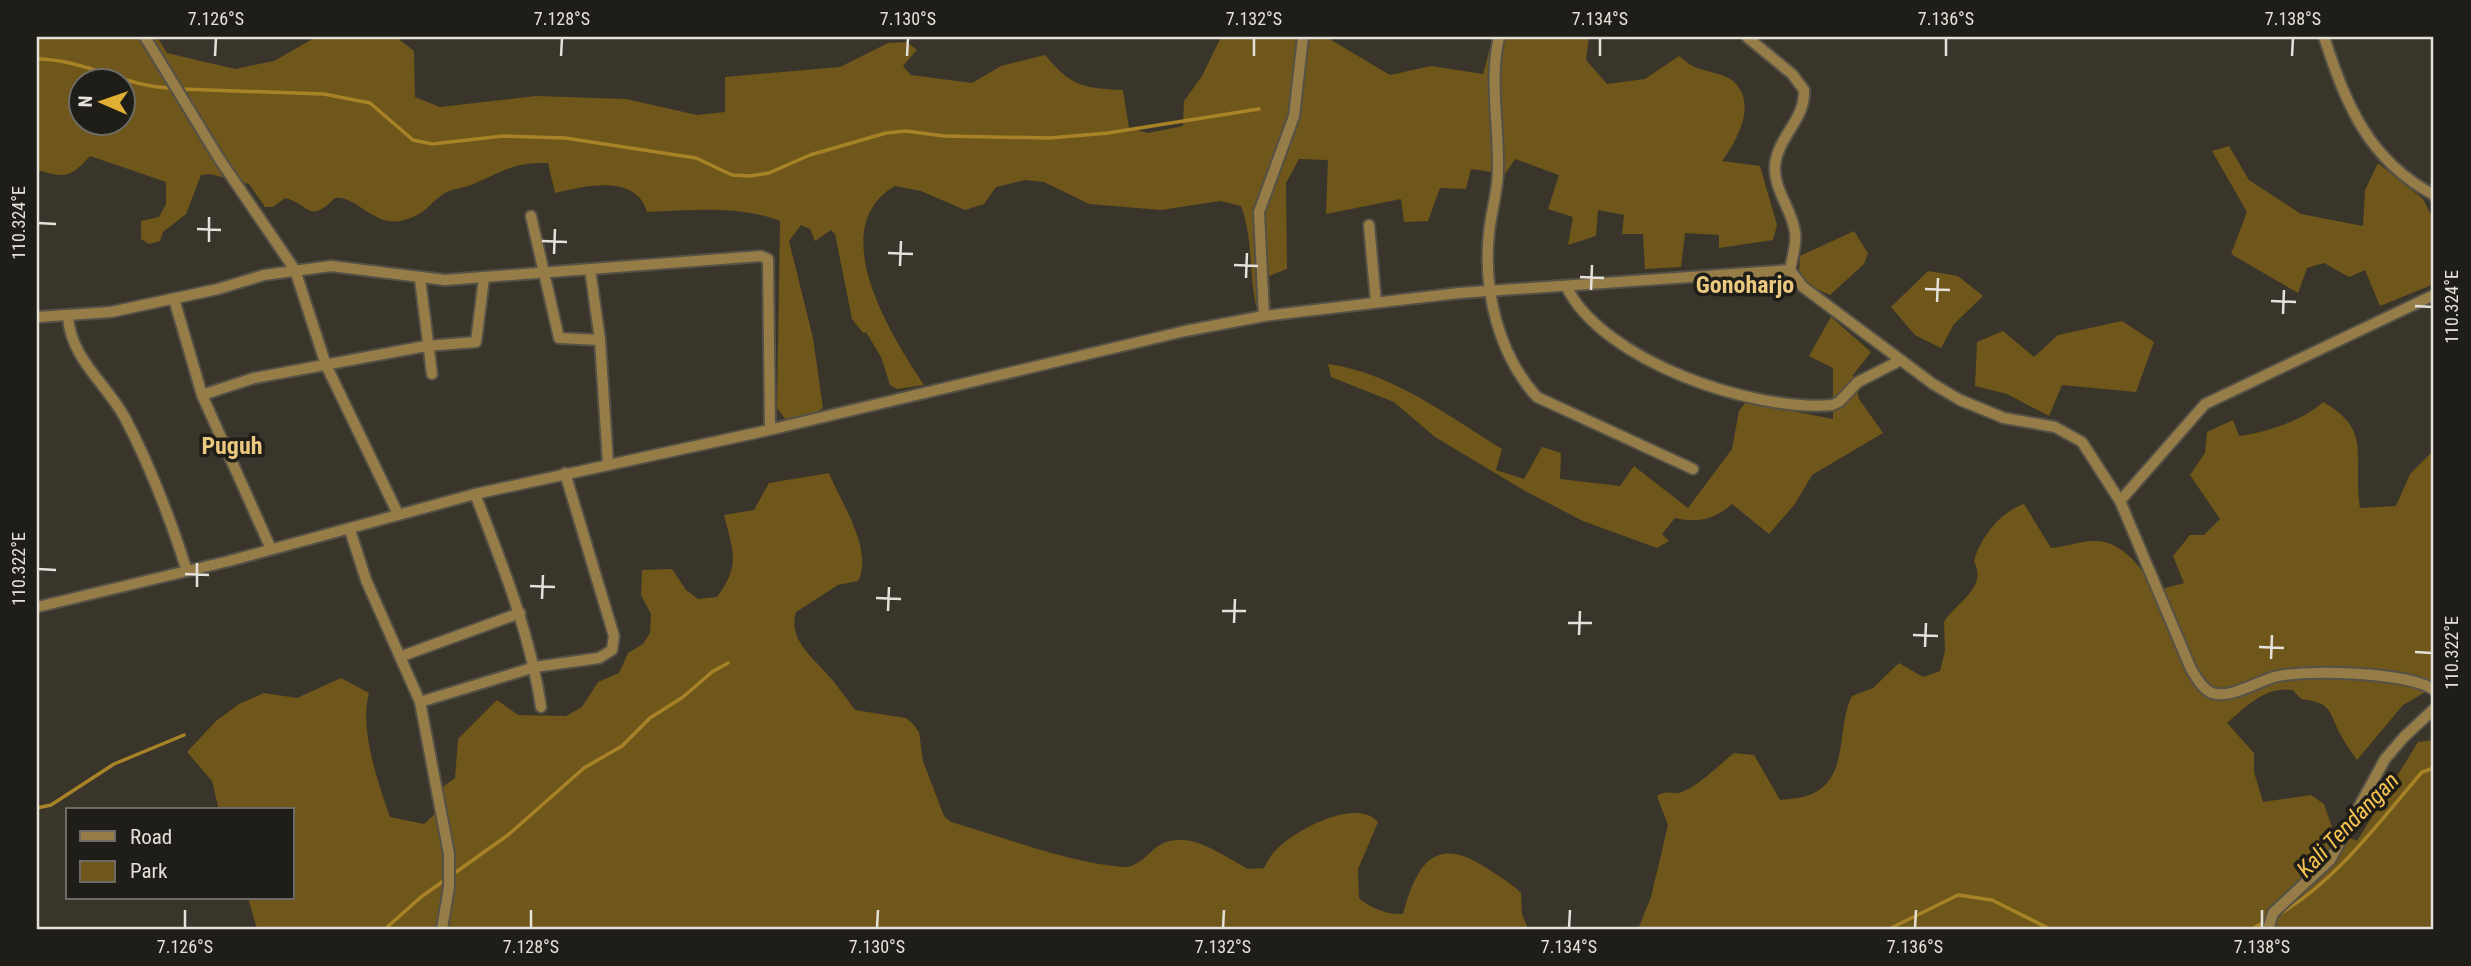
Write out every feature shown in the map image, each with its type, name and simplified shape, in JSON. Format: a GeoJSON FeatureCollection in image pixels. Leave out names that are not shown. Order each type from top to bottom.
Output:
{"type":"FeatureCollection","features":[{"type":"Feature","properties":{"kind":"street"},"geometry":{"type":"LineString","coordinates":[[145,37],[220,160],[295,270],[326,365],[398,514]]}},
{"type":"Feature","properties":{"kind":"street"},"geometry":{"type":"LineString","coordinates":[[1264,316],[1259,212],[1294,116],[1303,37]]}},
{"type":"Feature","properties":{"kind":"street"},"geometry":{"type":"LineString","coordinates":[[1499,37],[1494,59],[1498,171],[1488,236],[1490,291],[1502,337],[1525,384],[1537,397],[1693,469]]}},
{"type":"Feature","properties":{"kind":"street"},"geometry":{"type":"LineString","coordinates":[[1747,37],[1792,74],[1804,90],[1803,108],[1782,142],[1775,163],[1776,182],[1796,233],[1790,270],[1803,288],[1933,384],[1971,405],[2004,418],[2069,433],[2092,454],[2120,501],[2191,669],[2205,689],[2220,694],[2272,678],[2314,673],[2419,682],[2434,690]]}},
{"type":"Feature","properties":{"kind":"street"},"geometry":{"type":"LineString","coordinates":[[2324,37],[2342,91],[2361,130],[2413,184],[2434,195]]}},
{"type":"Feature","properties":{"kind":"street"},"geometry":{"type":"LineString","coordinates":[[531,216],[559,338],[600,340]]}},
{"type":"Feature","properties":{"kind":"street"},"geometry":{"type":"LineString","coordinates":[[1369,225],[1376,302]]}},
{"type":"Feature","properties":{"kind":"street"},"geometry":{"type":"LineString","coordinates":[[37,317],[68,317],[174,299],[264,275],[342,266],[420,279],[484,278],[545,271],[766,257],[771,327],[770,429]]}},
{"type":"Feature","properties":{"kind":"street"},"geometry":{"type":"LineString","coordinates":[[590,269],[600,340],[608,463]]}},
{"type":"Feature","properties":{"kind":"street"},"geometry":{"type":"LineString","coordinates":[[37,607],[350,530],[475,494],[770,429],[1109,348],[1264,316],[1490,291],[1790,270]]}},
{"type":"Feature","properties":{"kind":"street"},"geometry":{"type":"LineString","coordinates":[[202,395],[254,378],[426,346],[476,342],[484,278]]}},
{"type":"Feature","properties":{"kind":"street"},"geometry":{"type":"LineString","coordinates":[[420,279],[426,346],[432,374]]}},
{"type":"Feature","properties":{"kind":"street"},"geometry":{"type":"LineString","coordinates":[[1566,286],[1589,321],[1614,342],[1677,374],[1755,397],[1832,405],[1839,402],[1858,382],[1901,360]]}},
{"type":"Feature","properties":{"kind":"street"},"geometry":{"type":"LineString","coordinates":[[2120,501],[2204,404],[2434,295]]}},
{"type":"Feature","properties":{"kind":"street"},"geometry":{"type":"LineString","coordinates":[[174,299],[202,395],[271,549]]}},
{"type":"Feature","properties":{"kind":"street"},"geometry":{"type":"LineString","coordinates":[[68,317],[75,349],[123,414],[151,471],[187,571]]}},
{"type":"Feature","properties":{"kind":"street"},"geometry":{"type":"LineString","coordinates":[[420,702],[535,667],[599,658],[612,650],[614,644],[600,585],[565,473]]}},
{"type":"Feature","properties":{"kind":"street"},"geometry":{"type":"LineString","coordinates":[[475,494],[520,613],[535,667],[541,707]]}},
{"type":"Feature","properties":{"kind":"street"},"geometry":{"type":"LineString","coordinates":[[350,530],[366,580],[402,656],[420,702],[446,828],[449,887],[442,929]]}},
{"type":"Feature","properties":{"kind":"street"},"geometry":{"type":"LineString","coordinates":[[402,656],[520,613]]}},
{"type":"Feature","properties":{"kind":"street"},"geometry":{"type":"LineString","coordinates":[[2271,922],[2330,860],[2385,759],[2434,709]]}},
{"type":"Feature","properties":{"kind":"green space"},"geometry":{"type":"Polygon","coordinates":[[[37,37],[157,37],[167,53],[235,69],[274,61],[316,37],[396,37],[414,51],[415,97],[440,107],[536,96],[626,99],[697,115],[725,112],[725,77],[840,67],[888,43],[907,42],[917,50],[903,66],[911,75],[972,83],[1001,66],[1045,55],[1063,74],[1079,84],[1123,90],[1129,128],[1148,133],[1183,126],[1184,101],[1202,76],[1221,37],[1326,37],[1390,75],[1431,66],[1483,74],[1493,37],[1589,37],[1586,60],[1607,84],[1645,79],[1679,56],[1695,67],[1733,81],[1744,100],[1744,111],[1739,133],[1722,161],[1760,166],[1777,225],[1773,240],[1719,248],[1719,235],[1685,233],[1681,267],[1645,269],[1643,234],[1622,234],[1624,215],[1598,210],[1596,236],[1568,245],[1573,217],[1548,209],[1559,175],[1515,159],[1505,174],[1471,169],[1466,189],[1440,188],[1428,221],[1404,222],[1401,199],[1326,214],[1328,160],[1299,159],[1286,183],[1287,269],[1269,276],[1271,310],[1256,306],[1247,230],[1241,206],[1220,201],[1161,210],[1089,204],[1044,182],[1025,180],[996,187],[984,204],[965,210],[921,191],[895,186],[874,205],[865,228],[864,255],[870,283],[882,312],[924,385],[897,389],[890,385],[881,357],[866,332],[863,333],[852,319],[835,234],[831,230],[815,241],[810,229],[801,225],[789,241],[813,338],[823,408],[812,416],[786,420],[777,408],[780,221],[732,211],[647,212],[641,200],[632,192],[608,185],[555,193],[548,163],[516,166],[499,172],[448,192],[421,213],[399,221],[381,219],[342,198],[335,198],[314,211],[285,198],[273,207],[265,207],[249,184],[210,174],[201,175],[186,214],[163,232],[160,241],[149,244],[141,239],[141,221],[159,217],[166,204],[166,182],[90,156],[72,172],[55,174],[37,170],[37,37]]]}},
{"type":"Feature","properties":{"kind":"green space"},"geometry":{"type":"Polygon","coordinates":[[[2229,146],[2249,180],[2301,214],[2363,226],[2365,190],[2378,163],[2423,199],[2434,221],[2434,284],[2380,306],[2365,270],[2349,277],[2324,263],[2307,268],[2298,293],[2231,254],[2247,212],[2212,151],[2229,146]]]}},
{"type":"Feature","properties":{"kind":"green space"},"geometry":{"type":"Polygon","coordinates":[[[1854,231],[1868,253],[1864,264],[1830,295],[1810,286],[1799,272],[1800,256],[1854,231]]]}},
{"type":"Feature","properties":{"kind":"green space"},"geometry":{"type":"Polygon","coordinates":[[[1928,271],[1958,276],[1983,296],[1954,324],[1941,348],[1915,335],[1891,307],[1928,271]]]}},
{"type":"Feature","properties":{"kind":"green space"},"geometry":{"type":"Polygon","coordinates":[[[1831,317],[1871,352],[1853,375],[1859,399],[1883,433],[1812,475],[1795,504],[1769,534],[1732,504],[1719,514],[1705,519],[1675,518],[1662,534],[1669,541],[1657,548],[1583,521],[1525,491],[1435,437],[1394,402],[1331,377],[1328,364],[1375,376],[1419,397],[1461,423],[1502,449],[1496,470],[1524,479],[1542,447],[1561,453],[1560,479],[1620,486],[1634,466],[1688,508],[1732,449],[1739,411],[1746,402],[1833,419],[1833,368],[1809,356],[1831,317]]]}},
{"type":"Feature","properties":{"kind":"green space"},"geometry":{"type":"Polygon","coordinates":[[[2122,321],[2154,342],[2136,392],[2062,385],[2049,416],[2007,394],[1975,386],[1977,342],[2003,331],[2034,357],[2058,335],[2122,321]]]}},
{"type":"Feature","properties":{"kind":"green space"},"geometry":{"type":"Polygon","coordinates":[[[2323,402],[2349,423],[2355,435],[2358,447],[2360,508],[2396,506],[2410,474],[2434,450],[2434,687],[2403,705],[2357,760],[2327,708],[2318,702],[2301,699],[2293,690],[2265,694],[2227,723],[2254,753],[2254,772],[2263,802],[2311,795],[2324,804],[2333,830],[2357,841],[2418,742],[2434,740],[2434,929],[1638,929],[1651,897],[1668,825],[1657,796],[1685,791],[1708,776],[1734,753],[1754,755],[1780,800],[1812,794],[1824,786],[1837,764],[1847,708],[1852,696],[1873,688],[1899,663],[1923,677],[1940,671],[1945,651],[1944,622],[1974,587],[1977,580],[1974,561],[1977,552],[1999,519],[2024,504],[2051,548],[2083,542],[2104,542],[2114,545],[2131,558],[2155,591],[2184,583],[2173,556],[2190,535],[2204,535],[2220,519],[2190,475],[2205,453],[2207,432],[2233,420],[2239,436],[2261,432],[2295,420],[2323,402]]]}},
{"type":"Feature","properties":{"kind":"green space"},"geometry":{"type":"Polygon","coordinates":[[[829,473],[859,541],[862,569],[858,581],[838,585],[796,612],[795,631],[808,654],[831,678],[855,710],[906,718],[913,724],[919,732],[923,761],[944,816],[951,822],[1058,855],[1123,867],[1138,862],[1163,844],[1187,840],[1212,849],[1248,869],[1264,868],[1271,855],[1286,841],[1326,819],[1355,813],[1368,815],[1378,822],[1358,869],[1359,898],[1363,902],[1385,912],[1403,914],[1421,869],[1440,855],[1452,854],[1485,867],[1521,893],[1522,914],[1528,929],[257,929],[249,900],[294,900],[294,808],[219,808],[212,781],[187,752],[216,721],[239,704],[264,693],[297,698],[341,678],[369,693],[366,722],[368,739],[375,772],[390,817],[424,824],[437,812],[433,794],[455,778],[458,739],[497,700],[518,715],[566,716],[582,707],[598,682],[619,673],[628,653],[643,644],[650,633],[651,614],[641,595],[642,570],[672,569],[686,590],[698,599],[717,597],[729,576],[733,557],[724,515],[754,510],[769,483],[829,473]]]}},
{"type":"Feature","properties":{"kind":"waterway"},"geometry":{"type":"LineString","coordinates":[[37,59],[71,63],[138,83],[172,88]]}},
{"type":"Feature","properties":{"kind":"waterway"},"geometry":{"type":"LineString","coordinates":[[180,89],[324,94],[370,103],[413,140],[432,144],[503,136],[565,138],[696,158],[732,175],[750,176],[769,173],[810,155],[886,133],[906,131],[944,136],[1049,138],[1108,133],[1259,109]]}},
{"type":"Feature","properties":{"kind":"waterway"},"geometry":{"type":"LineString","coordinates":[[385,929],[421,897],[508,835],[584,768],[622,746],[650,718],[728,663]]}},
{"type":"Feature","properties":{"kind":"waterway"},"geometry":{"type":"LineString","coordinates":[[37,808],[51,805],[114,764],[184,735]]}},
{"type":"Feature","properties":{"kind":"waterway","name":"Kali Tendangan"},"geometry":{"type":"LineString","coordinates":[[2276,916],[2318,887],[2355,850],[2422,772],[2434,768]]}},
{"type":"Feature","properties":{"kind":"waterway","name":"Kali Tendangan"},"geometry":{"type":"LineString","coordinates":[[1889,929],[1958,895],[1992,900],[2050,929]]}},
{"type":"Feature","properties":{"kind":"waterway","name":"Kali Tendangan"},"geometry":{"type":"LineString","coordinates":[[2252,929],[2266,921]]}},
{"type":"Feature","properties":{"kind":"district","name":"Gonoharjo"},"geometry":{"type":"Point","coordinates":[1745,285]}},
{"type":"Feature","properties":{"kind":"district","name":"Puguh"},"geometry":{"type":"Point","coordinates":[232,446]}}]}
